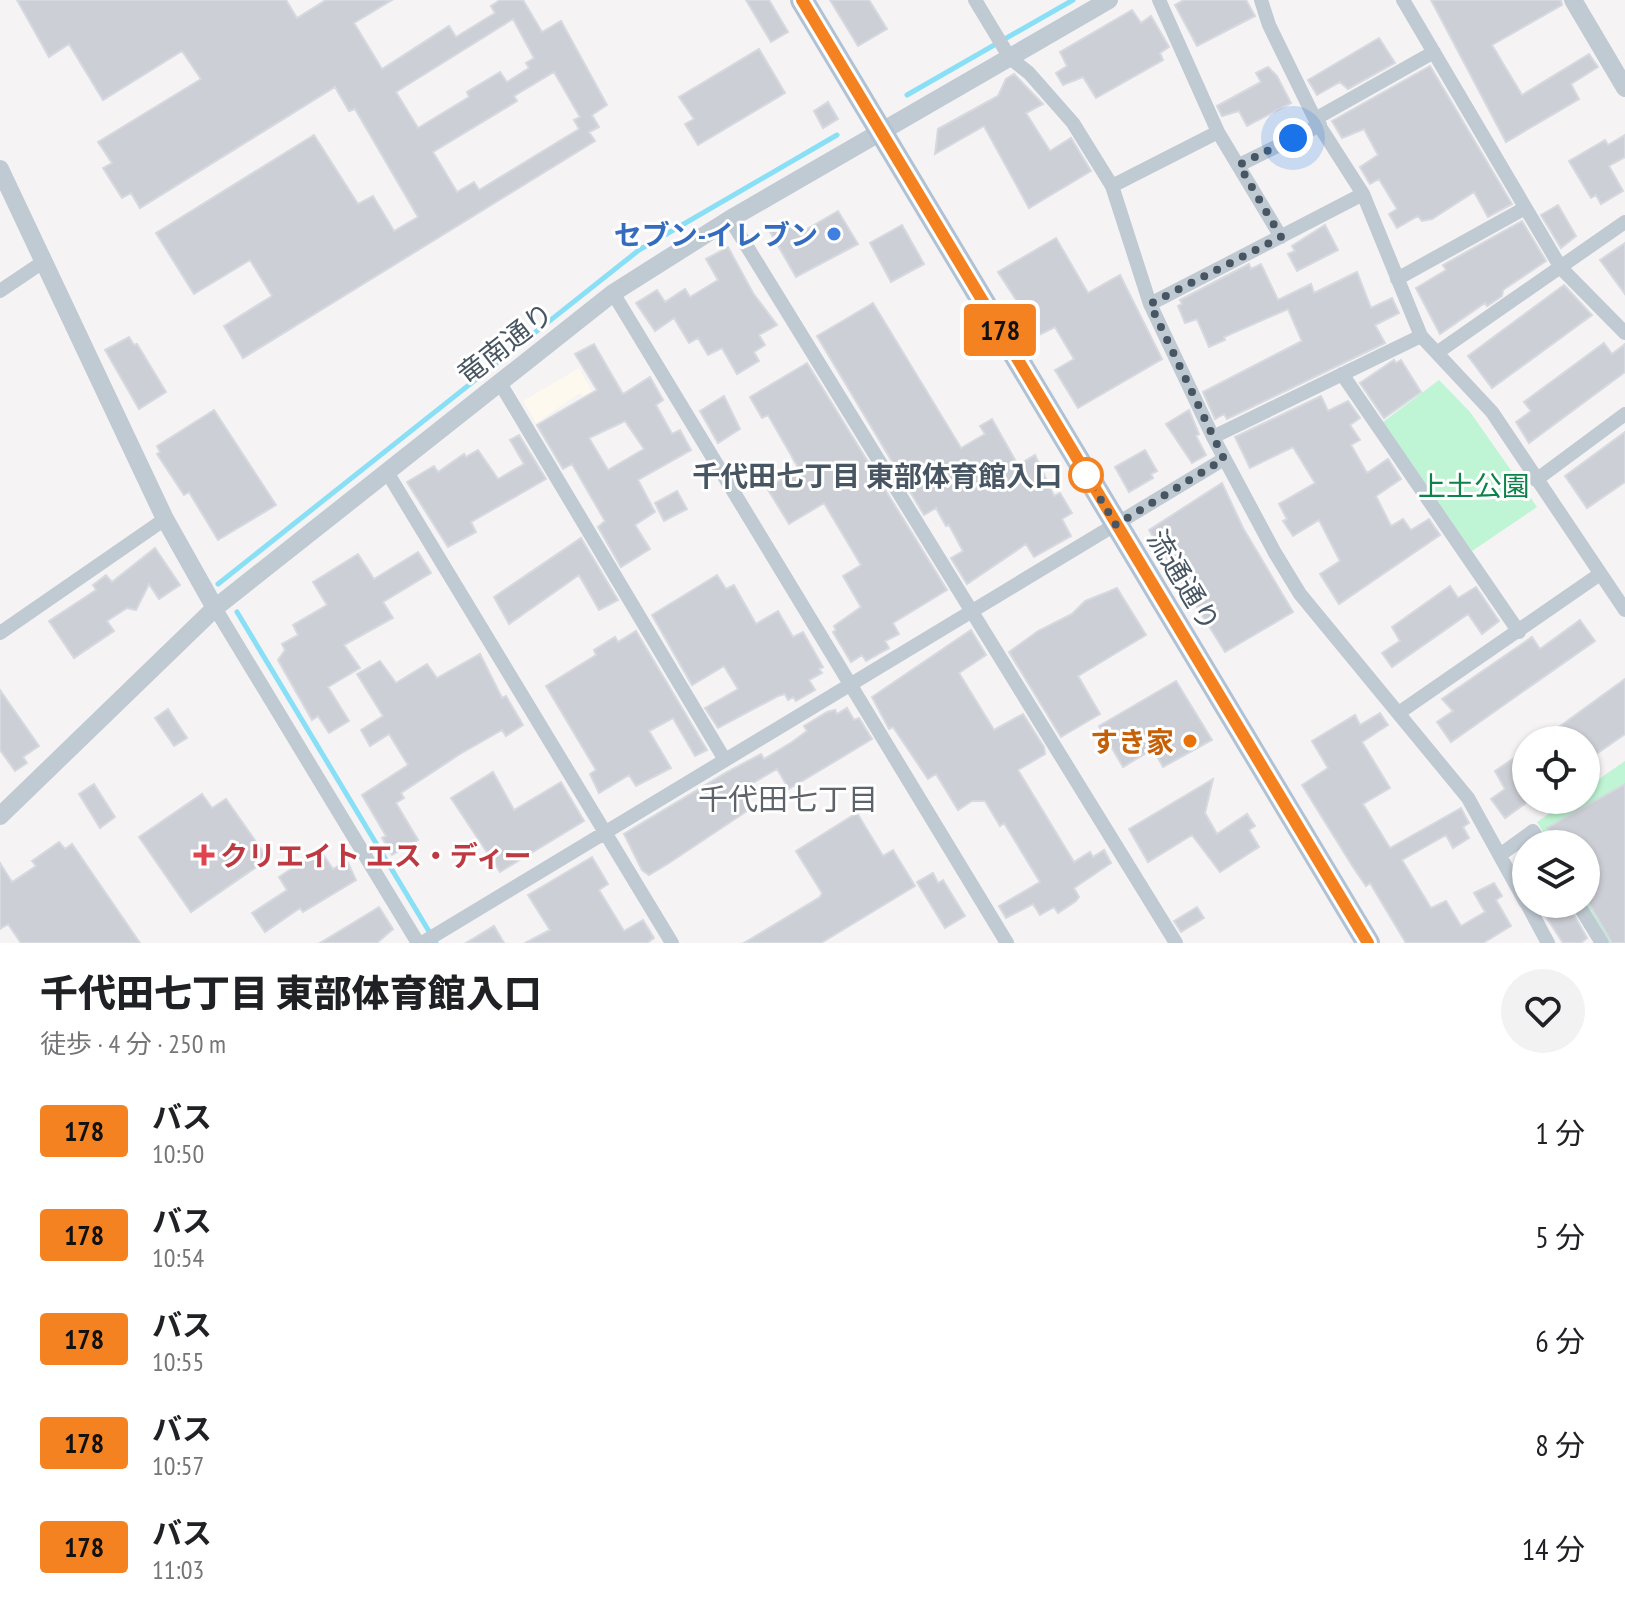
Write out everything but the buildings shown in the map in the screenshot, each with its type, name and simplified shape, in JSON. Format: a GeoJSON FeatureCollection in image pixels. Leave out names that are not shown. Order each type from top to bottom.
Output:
{"type":"FeatureCollection","features":[{"type":"Feature","properties":{"kind":"main road","name":"流通通り"},"geometry":{"type":"LineString","coordinates":[[802,0],[1368,943]]}},
{"type":"Feature","properties":{"kind":"street"},"geometry":{"type":"LineString","coordinates":[[975,0],[1010,58],[1029,73],[1073,123],[1112,186],[1150,304],[1224,459],[1300,594],[1468,798],[1512,877]]}},
{"type":"Feature","properties":{"kind":"street","name":"竜南通り"},"geometry":{"type":"LineString","coordinates":[[0,816],[215,608],[613,293],[730,219],[1109,0]]}},
{"type":"Feature","properties":{"kind":"street"},"geometry":{"type":"LineString","coordinates":[[1159,0],[1218,132],[1281,237]]}},
{"type":"Feature","properties":{"kind":"street"},"geometry":{"type":"LineString","coordinates":[[1261,0],[1318,122],[1363,194],[1421,336],[1492,412],[1600,574],[1621,594],[1625,610]]}},
{"type":"Feature","properties":{"kind":"street"},"geometry":{"type":"LineString","coordinates":[[1403,0],[1561,268],[1625,333]]}},
{"type":"Feature","properties":{"kind":"street"},"geometry":{"type":"LineString","coordinates":[[1573,0],[1624,85]]}},
{"type":"Feature","properties":{"kind":"street"},"geometry":{"type":"LineString","coordinates":[[1239,165],[1318,122],[1434,52]]}},
{"type":"Feature","properties":{"kind":"street"},"geometry":{"type":"LineString","coordinates":[[1112,186],[1218,132]]}},
{"type":"Feature","properties":{"kind":"street"},"geometry":{"type":"LineString","coordinates":[[0,169],[165,519],[215,608],[420,943],[1224,459]]}},
{"type":"Feature","properties":{"kind":"street"},"geometry":{"type":"LineString","coordinates":[[1150,304],[1363,194]]}},
{"type":"Feature","properties":{"kind":"street"},"geometry":{"type":"LineString","coordinates":[[1397,279],[1525,208]]}},
{"type":"Feature","properties":{"kind":"street"},"geometry":{"type":"LineString","coordinates":[[730,219],[1176,943]]}},
{"type":"Feature","properties":{"kind":"street"},"geometry":{"type":"LineString","coordinates":[[1438,352],[1625,222]]}},
{"type":"Feature","properties":{"kind":"street"},"geometry":{"type":"LineString","coordinates":[[0,291],[43,262]]}},
{"type":"Feature","properties":{"kind":"street"},"geometry":{"type":"LineString","coordinates":[[613,293],[1007,943]]}},
{"type":"Feature","properties":{"kind":"street"},"geometry":{"type":"LineString","coordinates":[[1213,437],[1421,336]]}},
{"type":"Feature","properties":{"kind":"street"},"geometry":{"type":"LineString","coordinates":[[1342,374],[1519,632]]}},
{"type":"Feature","properties":{"kind":"street"},"geometry":{"type":"LineString","coordinates":[[500,383],[725,760]]}},
{"type":"Feature","properties":{"kind":"street"},"geometry":{"type":"LineString","coordinates":[[1536,480],[1625,414]]}},
{"type":"Feature","properties":{"kind":"street"},"geometry":{"type":"LineString","coordinates":[[387,472],[672,943]]}},
{"type":"Feature","properties":{"kind":"street"},"geometry":{"type":"LineString","coordinates":[[0,633],[165,519]]}},
{"type":"Feature","properties":{"kind":"street"},"geometry":{"type":"LineString","coordinates":[[1400,712],[1600,574]]}},
{"type":"Feature","properties":{"kind":"street"},"geometry":{"type":"LineString","coordinates":[[1500,855],[1512,846]]}},
{"type":"Feature","properties":{"kind":"street"},"geometry":{"type":"LineString","coordinates":[[1534,918],[1548,943]]}},
{"type":"Feature","properties":{"kind":"street"},"geometry":{"type":"LineString","coordinates":[[1587,918],[1602,943]]}},
{"type":"Feature","properties":{"kind":"shaded area"},"geometry":{"type":"Polygon","coordinates":[[[579,368],[592,391],[583,396],[580,393],[536,423],[523,401],[579,368]]]}},
{"type":"Feature","properties":{"kind":"green space","name":"上土公園"},"geometry":{"type":"Polygon","coordinates":[[[1439,380],[1470,412],[1537,507],[1472,551],[1383,422],[1439,380]]]}},
{"type":"Feature","properties":{"kind":"green space"},"geometry":{"type":"Polygon","coordinates":[[[1625,761],[1625,943],[1609,943],[1594,918],[1600,918],[1600,830],[1542,830],[1537,822],[1549,814],[1600,814],[1600,778],[1625,761]]]}},
{"type":"Feature","properties":{"kind":"waterway"},"geometry":{"type":"LineString","coordinates":[[907,95],[1073,0]]}},
{"type":"Feature","properties":{"kind":"waterway"},"geometry":{"type":"LineString","coordinates":[[218,584],[639,250],[837,135]]}},
{"type":"Feature","properties":{"kind":"waterway"},"geometry":{"type":"LineString","coordinates":[[237,612],[436,943]]}},
{"type":"Feature","properties":{"kind":"bus line","name":"178"},"geometry":{"type":"LineString","coordinates":[[802,0],[1302,838],[1368,943]]}},
{"type":"Feature","properties":{"kind":"place","name":"セブン-イレブン"},"geometry":{"type":"Point","coordinates":[834,234]}},
{"type":"Feature","properties":{"kind":"place","name":"千代田七丁目 東部体育館入口"},"geometry":{"type":"Point","coordinates":[1086,475]}},
{"type":"Feature","properties":{"kind":"place","name":"すき家"},"geometry":{"type":"Point","coordinates":[1190,741]}},
{"type":"Feature","properties":{"kind":"place","name":"クリエイト エス・ディー"},"geometry":{"type":"Point","coordinates":[204,855]}},
{"type":"Feature","properties":{"kind":"district","name":"千代田七丁目"},"geometry":{"type":"Point","coordinates":[788,798]}},
{"type":"Feature","properties":{"kind":"route"},"geometry":{"type":"LineString","coordinates":[[1086,475],[1116,525],[1224,459],[1150,304],[1281,237],[1239,165],[1293,138]]}}]}
